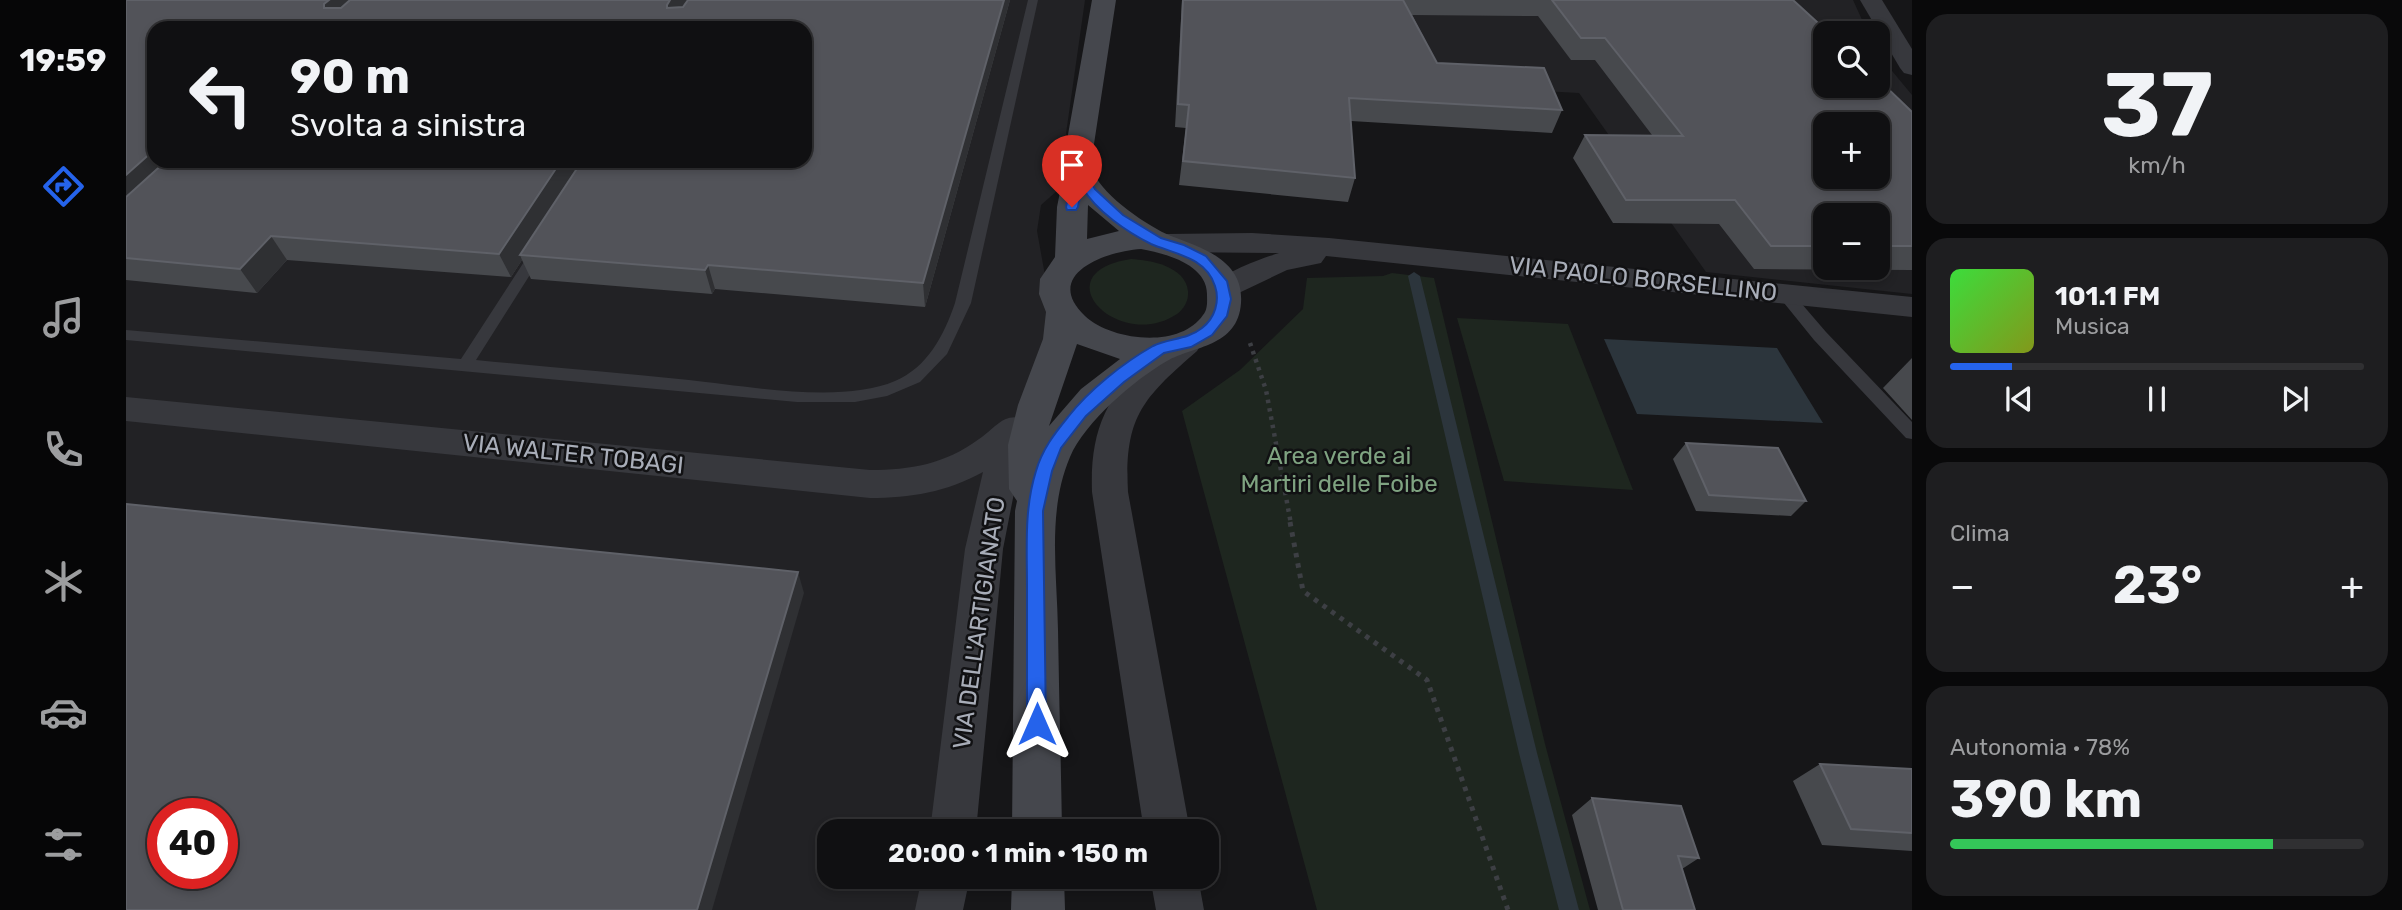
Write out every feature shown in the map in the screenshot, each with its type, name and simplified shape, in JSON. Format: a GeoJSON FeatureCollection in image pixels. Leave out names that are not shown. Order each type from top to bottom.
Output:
{"type":"FeatureCollection","features":[{"type":"Feature","properties":{"kind":"street"},"geometry":{"type":"LineString","coordinates":[[1071,259],[1072,207],[1079,172],[1079,146],[1104,0]]}},
{"type":"Feature","properties":{"kind":"street"},"geometry":{"type":"LineString","coordinates":[[1871,0],[1904,44],[1912,68]]}},
{"type":"Feature","properties":{"kind":"street"},"geometry":{"type":"LineString","coordinates":[[1035,511],[1044,471],[1054,446],[1070,423],[1118,378],[1214,325],[1223,307],[1224,290],[1216,273],[1201,259],[1118,218],[1098,200],[1079,172]]}},
{"type":"Feature","properties":{"kind":"street"},"geometry":{"type":"LineString","coordinates":[[1162,242],[1114,240],[1090,247],[1064,267],[1056,293],[1063,312],[1079,329],[1103,342],[1131,349],[1172,346]]}},
{"type":"Feature","properties":{"kind":"street","name":"VIA PAOLO BORSELLINO"},"geometry":{"type":"LineString","coordinates":[[1162,242],[1267,243],[1374,251],[1912,307]]}},
{"type":"Feature","properties":{"kind":"street","name":"VIA PAOLO BORSELLINO"},"geometry":{"type":"LineString","coordinates":[[1224,290],[1265,267],[1296,257],[1374,251]]}},
{"type":"Feature","properties":{"kind":"street"},"geometry":{"type":"LineString","coordinates":[[1037,819],[1035,511],[1027,473],[1028,437],[1032,416],[1062,332],[1063,312]]}},
{"type":"Feature","properties":{"kind":"street"},"geometry":{"type":"LineString","coordinates":[[1165,819],[1110,492],[1108,458],[1112,431],[1130,397],[1172,346]]}},
{"type":"Feature","properties":{"kind":"street","name":"VIA DELL'ARTIGIANATO"},"geometry":{"type":"LineString","coordinates":[[954,819],[984,549],[1008,436],[1044,385]]}},
{"type":"Feature","properties":{"kind":"street","name":"VIA WALTER TOBAGI"},"geometry":{"type":"LineString","coordinates":[[126,409],[870,484],[909,484],[944,477],[971,463],[1008,436]]}},
{"type":"Feature","properties":{"kind":"street"},"geometry":{"type":"LineString","coordinates":[[939,910],[943,889]]}},
{"type":"Feature","properties":{"kind":"street"},"geometry":{"type":"LineString","coordinates":[[1038,889],[1038,910]]}},
{"type":"Feature","properties":{"kind":"street"},"geometry":{"type":"LineString","coordinates":[[1176,889],[1180,910]]}},
{"type":"Feature","properties":{"kind":"lane"},"geometry":{"type":"LineString","coordinates":[[126,335],[824,396],[866,395],[904,385],[925,370],[937,356],[952,334],[961,310],[1032,0]]}},
{"type":"Feature","properties":{"kind":"lane"},"geometry":{"type":"LineString","coordinates":[[465,365],[545,240]]}},
{"type":"Feature","properties":{"kind":"lane"},"geometry":{"type":"LineString","coordinates":[[1784,293],[1912,433]]}},
{"type":"Feature","properties":{"kind":"path"},"geometry":{"type":"LineString","coordinates":[[1248,339],[1266,390],[1303,592],[1427,680],[1507,910]]}},
{"type":"Feature","properties":{"kind":"shaded area"},"geometry":{"type":"Polygon","coordinates":[[[126,0],[1085,0],[1058,190],[1041,205],[1037,231],[1052,314],[1005,486],[975,819],[817,819],[817,889],[962,889],[956,910],[126,910],[126,0]]]}},
{"type":"Feature","properties":{"kind":"shaded area"},"geometry":{"type":"Polygon","coordinates":[[[1305,0],[1853,0],[1863,21],[1813,21],[1813,98],[1890,98],[1890,68],[1912,95],[1912,294],[1706,272],[1579,93],[1342,80],[1305,0]]]}},
{"type":"Feature","properties":{"kind":"shaded area"},"geometry":{"type":"Polygon","coordinates":[[[1604,339],[1777,348],[1823,423],[1637,414],[1604,339]]]}},
{"type":"Feature","properties":{"kind":"green space"},"geometry":{"type":"Polygon","coordinates":[[[1131,259],[1166,266],[1180,276],[1185,282],[1188,294],[1186,304],[1180,312],[1155,323],[1133,324],[1113,317],[1098,306],[1090,293],[1092,279],[1104,267],[1131,259]]]}},
{"type":"Feature","properties":{"kind":"green space","name":"Area verde ai Martiri delle Foibe"},"geometry":{"type":"Polygon","coordinates":[[[1392,273],[1434,278],[1545,744],[1590,910],[1317,910],[1182,411],[1240,370],[1303,309],[1307,278],[1383,276],[1392,273]]]}},
{"type":"Feature","properties":{"kind":"green space"},"geometry":{"type":"Polygon","coordinates":[[[1457,318],[1568,324],[1633,490],[1504,481],[1457,318]]]}},
{"type":"Feature","properties":{"kind":"building"},"geometry":{"type":"Polygon","coordinates":[[[126,0],[329,0],[324,4],[324,8],[341,8],[350,0],[670,0],[667,8],[683,7],[688,0],[1004,0],[923,283],[708,265],[705,270],[520,255],[577,168],[812,168],[812,21],[147,21],[147,156],[126,175],[126,0]]]}},
{"type":"Feature","properties":{"kind":"building"},"geometry":{"type":"Polygon","coordinates":[[[1183,0],[1403,0],[1437,63],[1544,68],[1562,110],[1349,98],[1355,178],[1183,161],[1189,105],[1178,104],[1183,0]]]}},
{"type":"Feature","properties":{"kind":"building"},"geometry":{"type":"Polygon","coordinates":[[[1552,0],[1793,0],[1816,21],[1813,21],[1813,98],[1890,98],[1890,91],[1912,112],[1912,246],[1890,246],[1890,203],[1813,203],[1813,246],[1771,246],[1735,200],[1626,200],[1585,135],[1683,136],[1605,38],[1581,38],[1552,0]]]}},
{"type":"Feature","properties":{"kind":"building"},"geometry":{"type":"Polygon","coordinates":[[[158,168],[556,168],[499,254],[271,236],[240,269],[126,258],[126,197],[158,168]]]}},
{"type":"Feature","properties":{"kind":"building"},"geometry":{"type":"Polygon","coordinates":[[[1686,443],[1778,448],[1806,501],[1709,495],[1686,443]]]}},
{"type":"Feature","properties":{"kind":"building"},"geometry":{"type":"Polygon","coordinates":[[[126,504],[798,572],[697,910],[126,910],[126,504]]]}},
{"type":"Feature","properties":{"kind":"building"},"geometry":{"type":"Polygon","coordinates":[[[1820,764],[1912,769],[1912,833],[1851,829],[1820,764]]]}},
{"type":"Feature","properties":{"kind":"building"},"geometry":{"type":"Polygon","coordinates":[[[1592,798],[1681,806],[1699,858],[1678,856],[1695,910],[1623,910],[1592,798]]]}},
{"type":"Feature","properties":{"kind":"waterway"},"geometry":{"type":"LineString","coordinates":[[1414,276],[1528,753],[1569,910]]}},
{"type":"Feature","properties":{"kind":"route"},"geometry":{"type":"LineString","coordinates":[[1037,724],[1035,511],[1044,471],[1054,446],[1080,412],[1118,378],[1159,349],[1186,343],[1207,332],[1220,316],[1224,299],[1221,281],[1209,265],[1190,252],[1157,241],[1118,218],[1090,191],[1079,172],[1072,207]]}}]}
